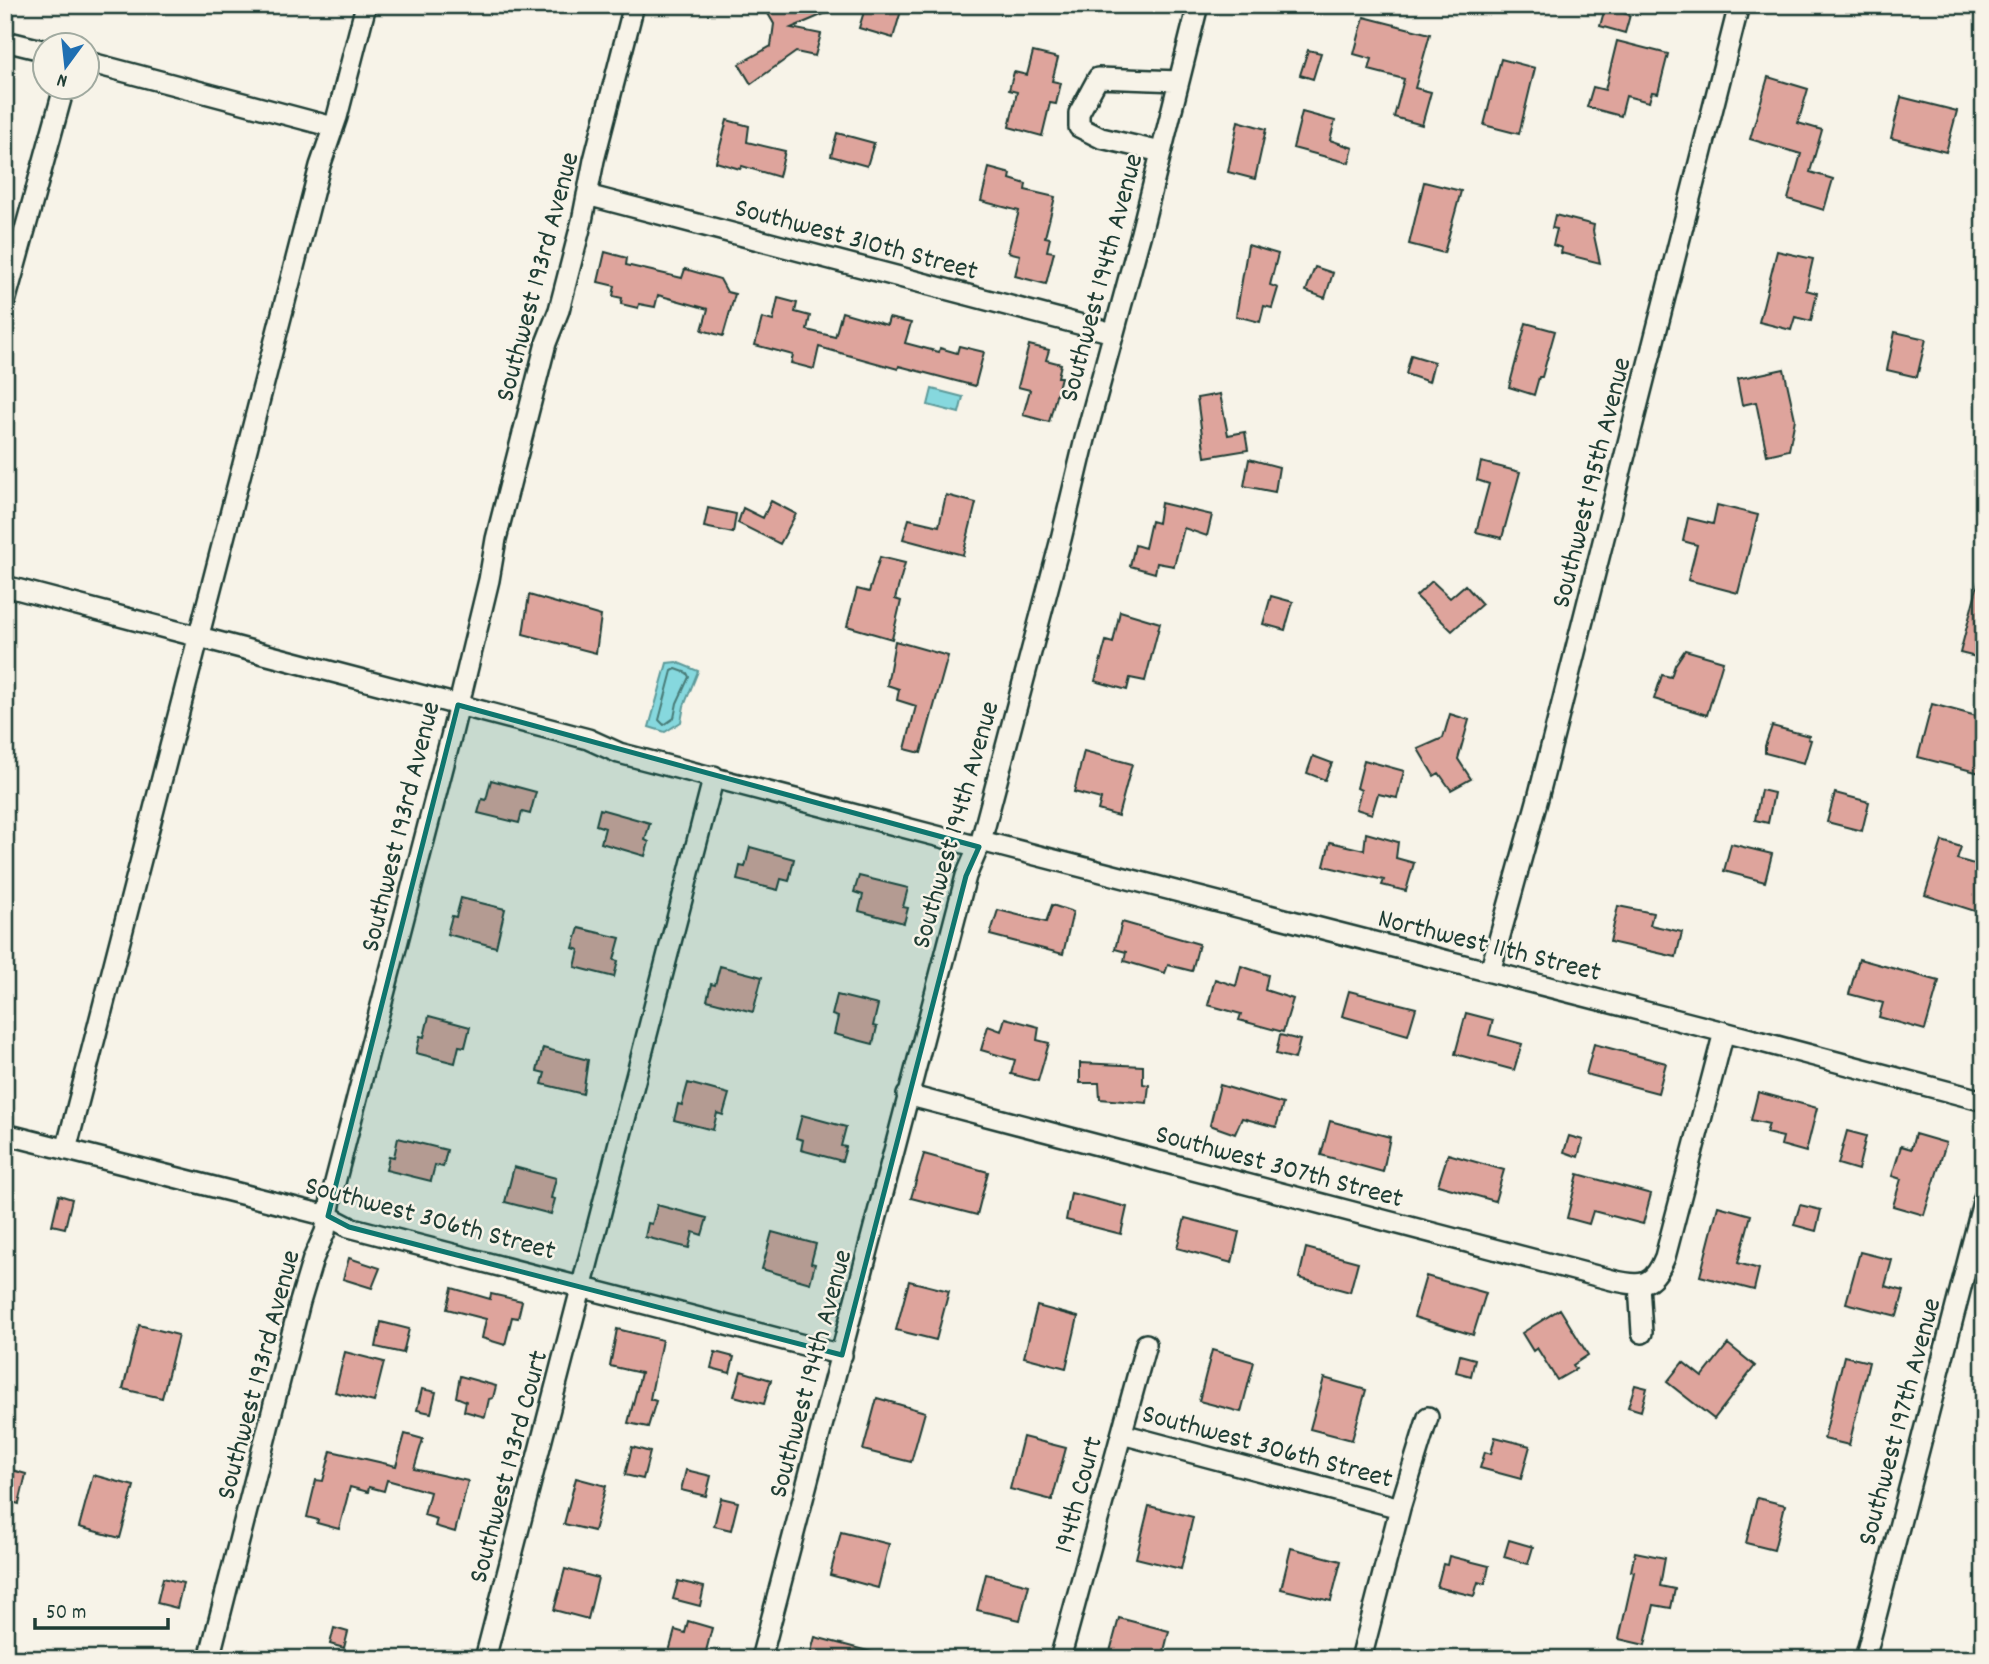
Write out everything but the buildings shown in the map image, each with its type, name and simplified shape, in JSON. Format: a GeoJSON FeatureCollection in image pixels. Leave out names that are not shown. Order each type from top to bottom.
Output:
{"type":"FeatureCollection","features":[{"type":"Feature","properties":{"kind":"street"},"geometry":{"type":"LineString","coordinates":[[66,1150],[320,166],[366,5]]}},
{"type":"Feature","properties":{"kind":"street","name":"Southwest 193rd Avenue"},"geometry":{"type":"LineString","coordinates":[[209,1659],[304,1290],[325,1232],[332,1194],[489,580],[496,539],[546,343],[559,310],[634,5]]}},
{"type":"Feature","properties":{"kind":"street","name":"Southwest 194th Avenue"},"geometry":{"type":"LineString","coordinates":[[761,1659],[842,1355],[907,1095],[966,876],[980,844],[1198,5]]}},
{"type":"Feature","properties":{"kind":"street","name":"Southwest 195th Avenue"},"geometry":{"type":"LineString","coordinates":[[1490,972],[1538,797],[1739,5]]}},
{"type":"Feature","properties":{"kind":"street"},"geometry":{"type":"LineString","coordinates":[[5,41],[32,48]]}},
{"type":"Feature","properties":{"kind":"street"},"geometry":{"type":"LineString","coordinates":[[102,66],[333,127]]}},
{"type":"Feature","properties":{"kind":"street"},"geometry":{"type":"LineString","coordinates":[[1161,152],[1101,138],[1079,127],[1079,113],[1098,78],[1179,81]]}},
{"type":"Feature","properties":{"kind":"street"},"geometry":{"type":"LineString","coordinates":[[5,302],[60,102]]}},
{"type":"Feature","properties":{"kind":"street","name":"Southwest 310th Street"},"geometry":{"type":"LineString","coordinates":[[587,195],[1113,333]]}},
{"type":"Feature","properties":{"kind":"street","name":"Northwest 11th Street"},"geometry":{"type":"LineString","coordinates":[[5,586],[588,739],[619,753],[1490,972],[1984,1101]]}},
{"type":"Feature","properties":{"kind":"street","name":"Southwest 193rd Court"},"geometry":{"type":"LineString","coordinates":[[485,1659],[714,776]]}},
{"type":"Feature","properties":{"kind":"street"},"geometry":{"type":"LineString","coordinates":[[1642,1333],[1639,1284],[1646,1283],[1655,1276],[1665,1257],[1724,1032]]}},
{"type":"Feature","properties":{"kind":"street","name":"Southwest 307th Street"},"geometry":{"type":"LineString","coordinates":[[907,1095],[1612,1280],[1639,1284]]}},
{"type":"Feature","properties":{"kind":"street","name":"Southwest 306th Street"},"geometry":{"type":"LineString","coordinates":[[5,1134],[328,1216],[349,1227],[842,1355]]}},
{"type":"Feature","properties":{"kind":"street","name":"Southwest 197th Avenue"},"geometry":{"type":"LineString","coordinates":[[1865,1659],[1984,1198]]}},
{"type":"Feature","properties":{"kind":"street","name":"194th Court"},"geometry":{"type":"LineString","coordinates":[[1060,1659],[1146,1345]]}},
{"type":"Feature","properties":{"kind":"street"},"geometry":{"type":"LineString","coordinates":[[1361,1659],[1400,1508],[1428,1417]]}},
{"type":"Feature","properties":{"kind":"street","name":"Southwest 306th Street"},"geometry":{"type":"LineString","coordinates":[[1122,1434],[1400,1508]]}},
{"type":"Feature","properties":{"kind":"highlighted area"},"geometry":{"type":"Polygon","coordinates":[[[458,705],[979,847],[966,876],[842,1355],[349,1227],[328,1216],[458,705]]]}},
{"type":"Feature","properties":{"kind":"water"},"geometry":{"type":"Polygon","coordinates":[[[932,389],[963,397],[959,413],[928,405],[932,389]]]}},
{"type":"Feature","properties":{"kind":"water"},"geometry":{"type":"Polygon","coordinates":[[[676,662],[698,671],[684,706],[681,722],[665,732],[649,727],[667,663],[676,662]]]}}]}
